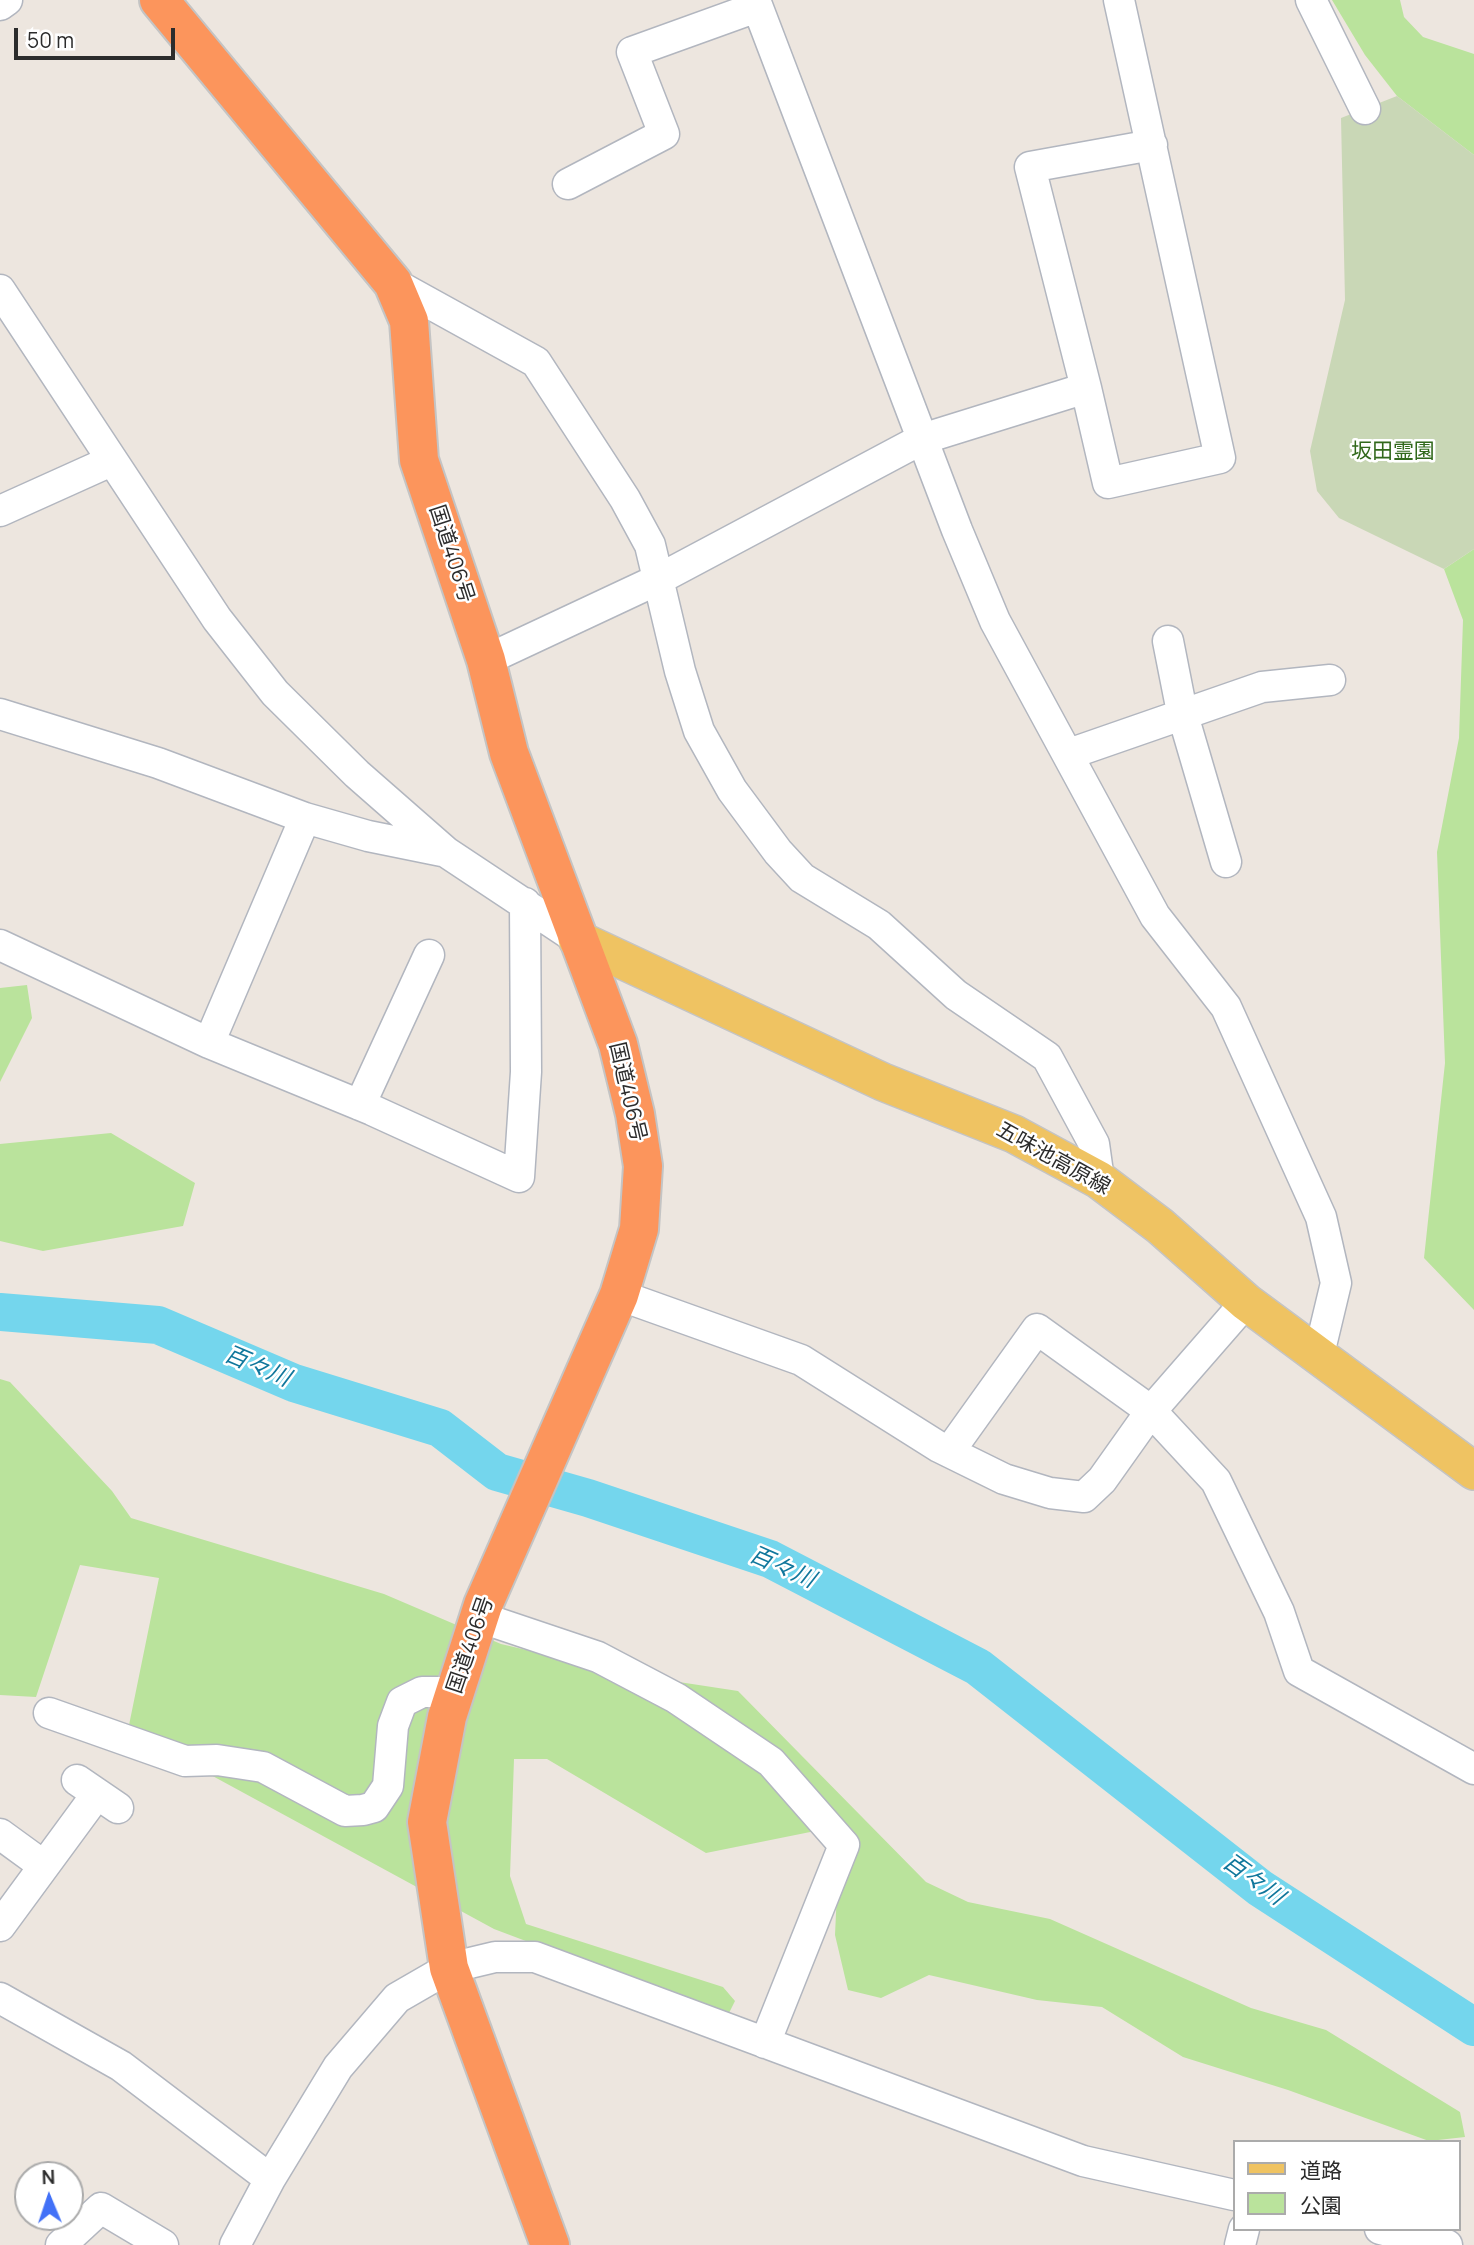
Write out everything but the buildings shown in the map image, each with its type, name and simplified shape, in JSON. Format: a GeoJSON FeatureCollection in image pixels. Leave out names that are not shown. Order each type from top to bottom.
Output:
{"type":"FeatureCollection","features":[{"type":"Feature","properties":{"kind":"highway","name":"国道406号"},"geometry":{"type":"LineString","coordinates":[[159,0],[393,283],[409,321],[419,460],[486,660],[509,753],[618,1044],[635,1114],[643,1166],[639,1229],[619,1295],[481,1611],[447,1717],[427,1822],[449,1968],[550,2245]]}},
{"type":"Feature","properties":{"kind":"main road","name":"五味池高原線"},"geometry":{"type":"LineString","coordinates":[[577,939],[883,1082],[1014,1134],[1099,1180],[1160,1226],[1245,1302],[1319,1354],[1474,1471]]}},
{"type":"Feature","properties":{"kind":"street"},"geometry":{"type":"LineString","coordinates":[[0,5],[8,0]]}},
{"type":"Feature","properties":{"kind":"street"},"geometry":{"type":"LineString","coordinates":[[1119,0],[1152,145],[1220,458],[1108,483],[1030,167],[1152,145]]}},
{"type":"Feature","properties":{"kind":"street"},"geometry":{"type":"LineString","coordinates":[[1311,0],[1365,109]]}},
{"type":"Feature","properties":{"kind":"street"},"geometry":{"type":"LineString","coordinates":[[568,184],[664,134],[632,52],[756,4],[922,439],[995,621],[1154,916],[1226,1007],[1321,1217],[1336,1283],[1319,1354]]}},
{"type":"Feature","properties":{"kind":"street"},"geometry":{"type":"LineString","coordinates":[[393,283],[537,362],[631,510],[650,545],[680,671],[699,731],[732,790],[778,852],[802,878],[879,925],[956,995],[1047,1057],[1094,1144],[1099,1180]]}},
{"type":"Feature","properties":{"kind":"street"},"geometry":{"type":"LineString","coordinates":[[0,290],[217,620],[275,693],[357,774],[446,852],[577,939]]}},
{"type":"Feature","properties":{"kind":"street"},"geometry":{"type":"LineString","coordinates":[[486,660],[659,579],[922,439],[1086,388]]}},
{"type":"Feature","properties":{"kind":"street"},"geometry":{"type":"LineString","coordinates":[[0,511],[111,461]]}},
{"type":"Feature","properties":{"kind":"street"},"geometry":{"type":"LineString","coordinates":[[1168,641],[1182,712],[1226,862]]}},
{"type":"Feature","properties":{"kind":"street"},"geometry":{"type":"LineString","coordinates":[[1069,754],[1182,712],[1262,687],[1330,680]]}},
{"type":"Feature","properties":{"kind":"street"},"geometry":{"type":"LineString","coordinates":[[0,714],[158,763],[305,818],[368,836],[446,852]]}},
{"type":"Feature","properties":{"kind":"street"},"geometry":{"type":"LineString","coordinates":[[209,1043],[305,818]]}},
{"type":"Feature","properties":{"kind":"street"},"geometry":{"type":"LineString","coordinates":[[0,945],[209,1043],[360,1105],[519,1177],[526,1072],[524,903]]}},
{"type":"Feature","properties":{"kind":"street"},"geometry":{"type":"LineString","coordinates":[[360,1105],[429,955]]}},
{"type":"Feature","properties":{"kind":"street"},"geometry":{"type":"LineString","coordinates":[[619,1295],[801,1360],[949,1452],[1004,1479],[1050,1493],[1084,1497],[1102,1480],[1151,1411],[1245,1302]]}},
{"type":"Feature","properties":{"kind":"street"},"geometry":{"type":"LineString","coordinates":[[949,1452],[1037,1329],[1151,1411],[1216,1481],[1279,1612],[1299,1671],[1474,1769]]}},
{"type":"Feature","properties":{"kind":"street"},"geometry":{"type":"LineString","coordinates":[[481,1611],[598,1657],[676,1698],[771,1762],[844,1845],[765,2043]]}},
{"type":"Feature","properties":{"kind":"street"},"geometry":{"type":"LineString","coordinates":[[49,1713],[185,1761],[217,1760],[263,1767],[345,1811],[374,1807],[388,1786],[393,1726],[402,1702],[422,1692],[454,1692]]}},
{"type":"Feature","properties":{"kind":"street"},"geometry":{"type":"LineString","coordinates":[[0,1926],[97,1794]]}},
{"type":"Feature","properties":{"kind":"street"},"geometry":{"type":"LineString","coordinates":[[0,1834],[44,1866]]}},
{"type":"Feature","properties":{"kind":"street"},"geometry":{"type":"LineString","coordinates":[[235,2245],[270,2179],[346,2057],[397,1998],[449,1968],[495,1957],[536,1957],[1083,2161],[1232,2195]]}},
{"type":"Feature","properties":{"kind":"street"},"geometry":{"type":"LineString","coordinates":[[0,1998],[121,2066],[270,2179]]}},
{"type":"Feature","properties":{"kind":"street"},"geometry":{"type":"LineString","coordinates":[[61,2245],[101,2208],[163,2245]]}},
{"type":"Feature","properties":{"kind":"street"},"geometry":{"type":"LineString","coordinates":[[1388,2231],[1447,2245]]}},
{"type":"Feature","properties":{"kind":"green space"},"geometry":{"type":"Polygon","coordinates":[[[1332,0],[1400,0],[1404,17],[1423,37],[1474,54],[1474,155],[1397,96],[1365,55],[1332,0]]]}},
{"type":"Feature","properties":{"kind":"green space","name":"坂田霊園"},"geometry":{"type":"Polygon","coordinates":[[[1397,96],[1474,155],[1474,549],[1444,569],[1339,518],[1317,491],[1310,451],[1345,300],[1341,118],[1397,96]]]}},
{"type":"Feature","properties":{"kind":"green space"},"geometry":{"type":"Polygon","coordinates":[[[1474,549],[1474,1310],[1424,1258],[1445,1063],[1437,852],[1459,738],[1463,620],[1444,569],[1474,549]]]}},
{"type":"Feature","properties":{"kind":"green space"},"geometry":{"type":"Polygon","coordinates":[[[27,985],[32,1018],[0,1082],[0,988],[27,985]]]}},
{"type":"Feature","properties":{"kind":"green space"},"geometry":{"type":"Polygon","coordinates":[[[111,1133],[195,1183],[183,1226],[43,1251],[0,1241],[0,1144],[111,1133]]]}},
{"type":"Feature","properties":{"kind":"green space"},"geometry":{"type":"Polygon","coordinates":[[[0,1379],[10,1382],[112,1491],[131,1518],[384,1594],[501,1644],[633,1675],[738,1691],[926,1882],[968,1902],[1050,1919],[1251,2008],[1326,2030],[1460,2112],[1465,2137],[1426,2140],[1288,2090],[1183,2057],[1102,2007],[1037,2000],[929,1975],[881,1998],[848,1990],[835,1935],[840,1826],[706,1853],[547,1759],[514,1759],[510,1876],[526,1924],[723,1987],[735,2001],[727,2017],[494,1929],[128,1730],[159,1578],[80,1565],[36,1697],[0,1695],[0,1379]]]}},
{"type":"Feature","properties":{"kind":"waterway","name":"百々川"},"geometry":{"type":"LineString","coordinates":[[0,1312],[158,1325],[294,1383],[440,1428],[497,1472],[588,1498],[770,1559],[978,1667],[1260,1888],[1474,2027]]}}]}
